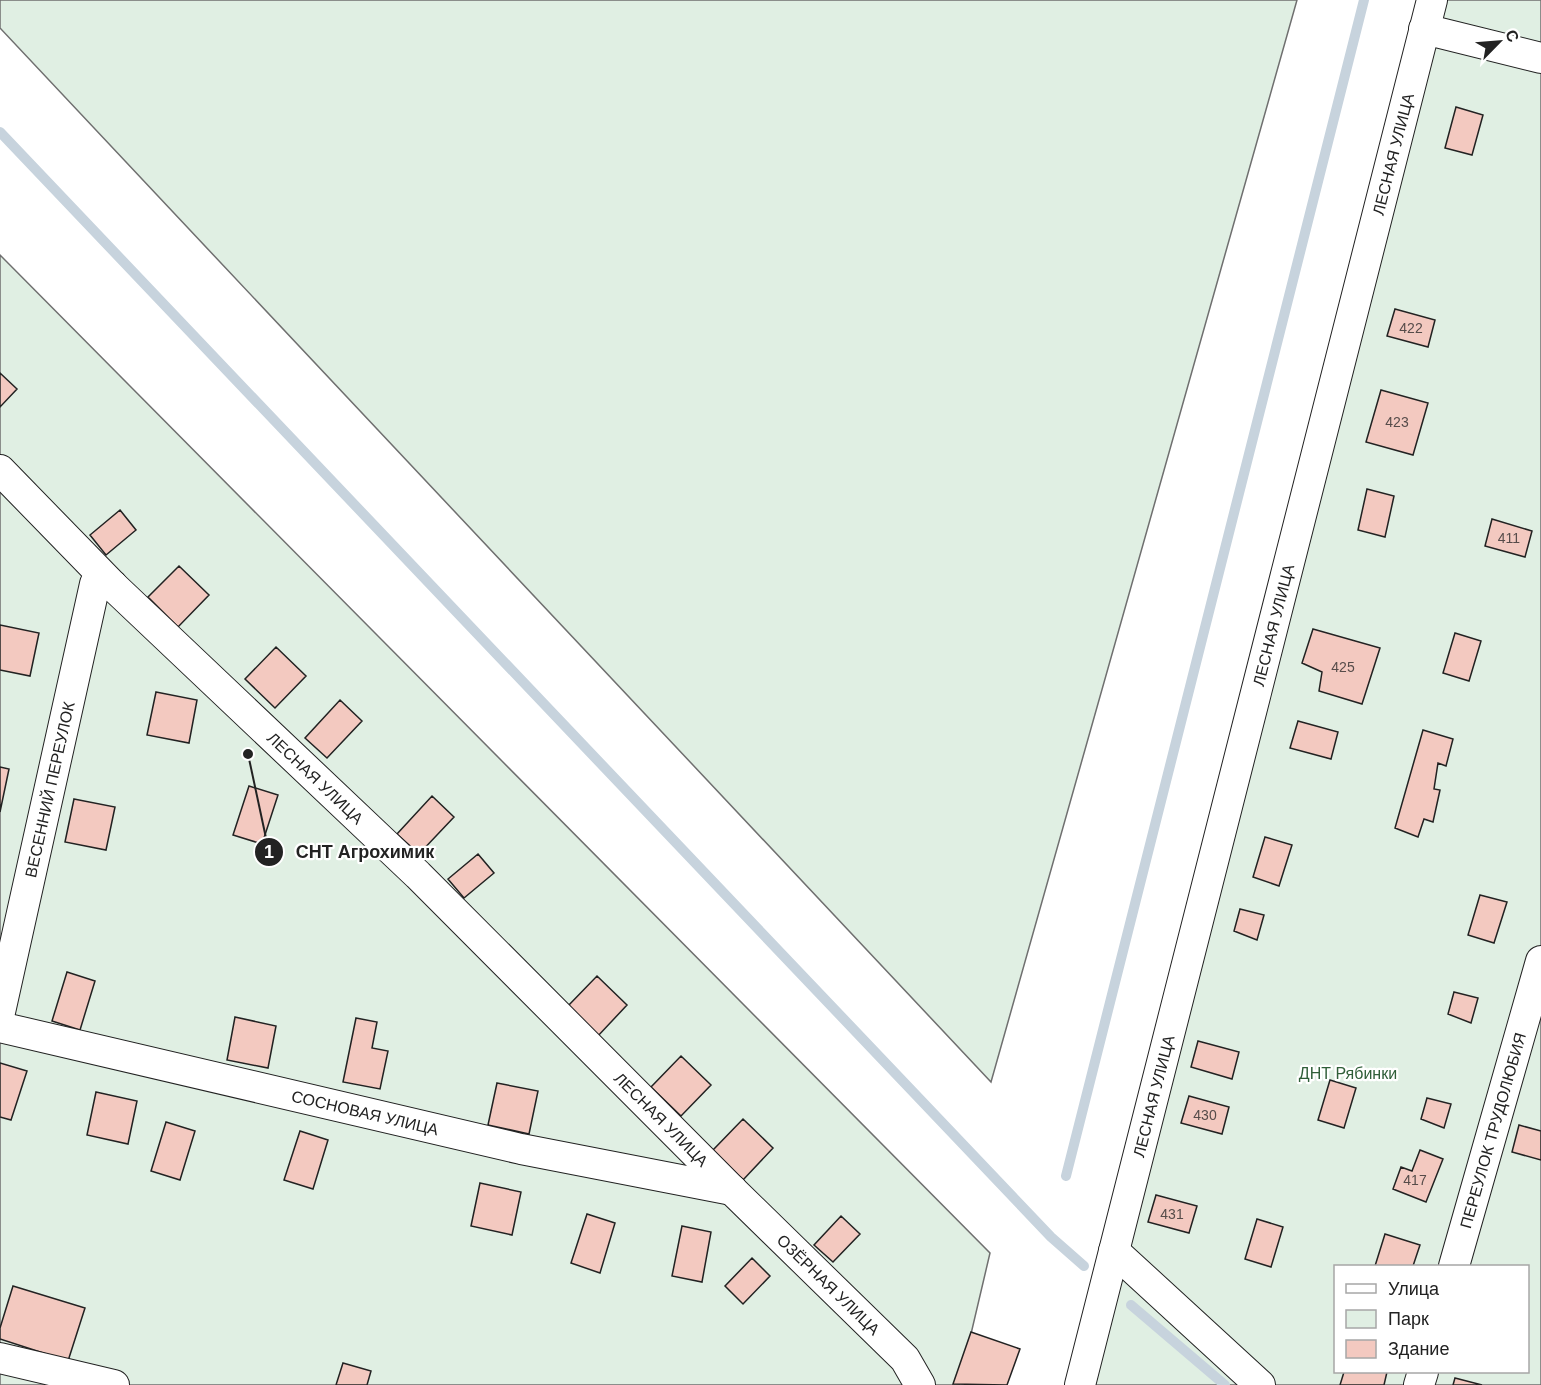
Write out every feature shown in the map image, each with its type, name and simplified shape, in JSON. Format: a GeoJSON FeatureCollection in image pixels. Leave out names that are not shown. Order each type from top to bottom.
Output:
{"type":"FeatureCollection","features":[{"type":"Feature","properties":{"kind":"street","name":"ЛЕСНАЯ УЛИЦА"},"geometry":{"type":"LineString","coordinates":[[1080,1385],[1432,0]]}},
{"type":"Feature","properties":{"kind":"street"},"geometry":{"type":"LineString","coordinates":[[1424,29],[1541,58]]}},
{"type":"Feature","properties":{"kind":"street","name":"ЛЕСНАЯ УЛИЦА"},"geometry":{"type":"LineString","coordinates":[[0,470],[113,586],[418,875],[732,1190]]}},
{"type":"Feature","properties":{"kind":"street","name":"ВЕСЕННИЙ ПЕРЕУЛОК"},"geometry":{"type":"LineString","coordinates":[[0,1012],[95,584],[113,586]]}},
{"type":"Feature","properties":{"kind":"street","name":"ПЕРЕУЛОК ТРУДОЛЮБИЯ"},"geometry":{"type":"LineString","coordinates":[[1454,1265],[1541,961]]}},
{"type":"Feature","properties":{"kind":"street","name":"СОСНОВАЯ УЛИЦА"},"geometry":{"type":"LineString","coordinates":[[0,1027],[521,1149],[732,1190]]}},
{"type":"Feature","properties":{"kind":"street","name":"ОЗЁРНАЯ УЛИЦА"},"geometry":{"type":"LineString","coordinates":[[732,1190],[905,1359],[920,1385]]}},
{"type":"Feature","properties":{"kind":"street"},"geometry":{"type":"LineString","coordinates":[[1114,1251],[1260,1385]]}},
{"type":"Feature","properties":{"kind":"street"},"geometry":{"type":"LineString","coordinates":[[0,1358],[114,1385]]}},
{"type":"Feature","properties":{"kind":"green space"},"geometry":{"type":"Polygon","coordinates":[[[0,0],[1297,0],[991,1082],[0,28],[0,0]]]}},
{"type":"Feature","properties":{"kind":"green space","name":"ДНТ Рябинки"},"geometry":{"type":"Polygon","coordinates":[[[1422,0],[1541,0],[1541,1385],[1070,1385],[1422,0]]]}},
{"type":"Feature","properties":{"kind":"green space"},"geometry":{"type":"Polygon","coordinates":[[[0,255],[990,1253],[959,1385],[0,1385],[0,255]]]}},
{"type":"Feature","properties":{"kind":"building"},"geometry":{"type":"Polygon","coordinates":[[[1456,107],[1483,115],[1472,155],[1445,148],[1456,107]]]}},
{"type":"Feature","properties":{"kind":"building"},"geometry":{"type":"Polygon","coordinates":[[[1395,309],[1435,320],[1428,347],[1387,336],[1395,309]]]}},
{"type":"Feature","properties":{"kind":"building"},"geometry":{"type":"Polygon","coordinates":[[[0,373],[17,389],[0,407],[0,373]]]}},
{"type":"Feature","properties":{"kind":"building"},"geometry":{"type":"Polygon","coordinates":[[[1381,390],[1428,403],[1413,455],[1366,442],[1381,390]]]}},
{"type":"Feature","properties":{"kind":"building"},"geometry":{"type":"Polygon","coordinates":[[[1367,489],[1394,496],[1385,537],[1358,530],[1367,489]]]}},
{"type":"Feature","properties":{"kind":"building"},"geometry":{"type":"Polygon","coordinates":[[[120,510],[136,530],[106,555],[90,535],[120,510]]]}},
{"type":"Feature","properties":{"kind":"building"},"geometry":{"type":"Polygon","coordinates":[[[1492,519],[1532,531],[1525,557],[1485,546],[1492,519]]]}},
{"type":"Feature","properties":{"kind":"building"},"geometry":{"type":"Polygon","coordinates":[[[179,566],[209,595],[178,627],[148,597],[179,566]]]}},
{"type":"Feature","properties":{"kind":"building"},"geometry":{"type":"Polygon","coordinates":[[[0,625],[39,633],[30,676],[0,670],[0,625]]]}},
{"type":"Feature","properties":{"kind":"building"},"geometry":{"type":"Polygon","coordinates":[[[1313,629],[1380,648],[1362,704],[1319,691],[1322,672],[1302,663],[1313,629]]]}},
{"type":"Feature","properties":{"kind":"building"},"geometry":{"type":"Polygon","coordinates":[[[1455,633],[1481,641],[1469,681],[1443,673],[1455,633]]]}},
{"type":"Feature","properties":{"kind":"building"},"geometry":{"type":"Polygon","coordinates":[[[276,647],[306,676],[275,708],[245,679],[276,647]]]}},
{"type":"Feature","properties":{"kind":"building"},"geometry":{"type":"Polygon","coordinates":[[[156,692],[197,700],[189,743],[147,735],[156,692]]]}},
{"type":"Feature","properties":{"kind":"building"},"geometry":{"type":"Polygon","coordinates":[[[340,700],[362,721],[327,758],[305,738],[340,700]]]}},
{"type":"Feature","properties":{"kind":"building"},"geometry":{"type":"Polygon","coordinates":[[[1298,721],[1338,732],[1331,759],[1290,748],[1298,721]]]}},
{"type":"Feature","properties":{"kind":"building"},"geometry":{"type":"Polygon","coordinates":[[[1423,730],[1453,739],[1446,766],[1438,763],[1434,789],[1440,790],[1433,822],[1424,819],[1418,837],[1395,828],[1423,730]]]}},
{"type":"Feature","properties":{"kind":"building"},"geometry":{"type":"Polygon","coordinates":[[[0,767],[9,769],[0,812],[0,767]]]}},
{"type":"Feature","properties":{"kind":"building"},"geometry":{"type":"Polygon","coordinates":[[[249,786],[278,795],[262,844],[233,835],[249,786]]]}},
{"type":"Feature","properties":{"kind":"building"},"geometry":{"type":"Polygon","coordinates":[[[432,796],[454,817],[419,854],[397,834],[432,796]]]}},
{"type":"Feature","properties":{"kind":"building"},"geometry":{"type":"Polygon","coordinates":[[[74,799],[115,807],[106,850],[65,842],[74,799]]]}},
{"type":"Feature","properties":{"kind":"building"},"geometry":{"type":"Polygon","coordinates":[[[1265,837],[1292,845],[1279,886],[1253,877],[1265,837]]]}},
{"type":"Feature","properties":{"kind":"building"},"geometry":{"type":"Polygon","coordinates":[[[478,854],[494,873],[464,898],[448,879],[478,854]]]}},
{"type":"Feature","properties":{"kind":"building"},"geometry":{"type":"Polygon","coordinates":[[[1480,895],[1507,902],[1494,943],[1468,935],[1480,895]]]}},
{"type":"Feature","properties":{"kind":"building"},"geometry":{"type":"Polygon","coordinates":[[[1240,909],[1264,915],[1257,940],[1234,931],[1240,909]]]}},
{"type":"Feature","properties":{"kind":"building"},"geometry":{"type":"Polygon","coordinates":[[[67,972],[95,981],[80,1030],[52,1021],[67,972]]]}},
{"type":"Feature","properties":{"kind":"building"},"geometry":{"type":"Polygon","coordinates":[[[597,976],[627,1005],[597,1037],[567,1007],[597,976]]]}},
{"type":"Feature","properties":{"kind":"building"},"geometry":{"type":"Polygon","coordinates":[[[1454,992],[1478,998],[1471,1023],[1448,1014],[1454,992]]]}},
{"type":"Feature","properties":{"kind":"building"},"geometry":{"type":"Polygon","coordinates":[[[235,1017],[276,1026],[268,1068],[227,1060],[235,1017]]]}},
{"type":"Feature","properties":{"kind":"building"},"geometry":{"type":"Polygon","coordinates":[[[356,1018],[377,1022],[372,1048],[388,1051],[380,1089],[343,1082],[356,1018]]]}},
{"type":"Feature","properties":{"kind":"building"},"geometry":{"type":"Polygon","coordinates":[[[1198,1041],[1239,1052],[1232,1079],[1191,1067],[1198,1041]]]}},
{"type":"Feature","properties":{"kind":"building"},"geometry":{"type":"Polygon","coordinates":[[[681,1056],[711,1085],[681,1116],[651,1087],[681,1056]]]}},
{"type":"Feature","properties":{"kind":"building"},"geometry":{"type":"Polygon","coordinates":[[[0,1063],[27,1071],[11,1120],[0,1117],[0,1063]]]}},
{"type":"Feature","properties":{"kind":"building"},"geometry":{"type":"Polygon","coordinates":[[[1330,1080],[1356,1088],[1344,1128],[1318,1120],[1330,1080]]]}},
{"type":"Feature","properties":{"kind":"building"},"geometry":{"type":"Polygon","coordinates":[[[497,1083],[538,1091],[529,1134],[488,1125],[497,1083]]]}},
{"type":"Feature","properties":{"kind":"building"},"geometry":{"type":"Polygon","coordinates":[[[96,1092],[137,1101],[128,1144],[87,1135],[96,1092]]]}},
{"type":"Feature","properties":{"kind":"building"},"geometry":{"type":"Polygon","coordinates":[[[1189,1096],[1229,1107],[1222,1134],[1181,1123],[1189,1096]]]}},
{"type":"Feature","properties":{"kind":"building"},"geometry":{"type":"Polygon","coordinates":[[[1427,1098],[1451,1104],[1444,1128],[1421,1119],[1427,1098]]]}},
{"type":"Feature","properties":{"kind":"building"},"geometry":{"type":"Polygon","coordinates":[[[743,1119],[773,1148],[743,1180],[713,1150],[743,1119]]]}},
{"type":"Feature","properties":{"kind":"building"},"geometry":{"type":"Polygon","coordinates":[[[166,1122],[195,1131],[180,1180],[151,1171],[166,1122]]]}},
{"type":"Feature","properties":{"kind":"building"},"geometry":{"type":"Polygon","coordinates":[[[1519,1125],[1541,1131],[1541,1160],[1512,1152],[1519,1125]]]}},
{"type":"Feature","properties":{"kind":"building"},"geometry":{"type":"Polygon","coordinates":[[[300,1131],[328,1140],[313,1189],[284,1180],[300,1131]]]}},
{"type":"Feature","properties":{"kind":"building"},"geometry":{"type":"Polygon","coordinates":[[[1420,1150],[1443,1159],[1426,1202],[1393,1189],[1401,1167],[1412,1171],[1420,1150]]]}},
{"type":"Feature","properties":{"kind":"building"},"geometry":{"type":"Polygon","coordinates":[[[480,1183],[521,1192],[512,1235],[471,1226],[480,1183]]]}},
{"type":"Feature","properties":{"kind":"building"},"geometry":{"type":"Polygon","coordinates":[[[1156,1195],[1197,1206],[1189,1233],[1148,1222],[1156,1195]]]}},
{"type":"Feature","properties":{"kind":"building"},"geometry":{"type":"Polygon","coordinates":[[[587,1214],[615,1223],[600,1273],[571,1263],[587,1214]]]}},
{"type":"Feature","properties":{"kind":"building"},"geometry":{"type":"Polygon","coordinates":[[[841,1216],[860,1234],[833,1262],[814,1245],[841,1216]]]}},
{"type":"Feature","properties":{"kind":"building"},"geometry":{"type":"Polygon","coordinates":[[[1257,1219],[1283,1227],[1271,1267],[1245,1259],[1257,1219]]]}},
{"type":"Feature","properties":{"kind":"building"},"geometry":{"type":"Polygon","coordinates":[[[682,1226],[711,1232],[702,1282],[672,1276],[682,1226]]]}},
{"type":"Feature","properties":{"kind":"building"},"geometry":{"type":"Polygon","coordinates":[[[1385,1234],[1420,1245],[1413,1265],[1375,1265],[1385,1234]]]}},
{"type":"Feature","properties":{"kind":"building"},"geometry":{"type":"Polygon","coordinates":[[[752,1258],[770,1276],[743,1304],[725,1286],[752,1258]]]}},
{"type":"Feature","properties":{"kind":"building"},"geometry":{"type":"Polygon","coordinates":[[[13,1286],[85,1308],[68,1361],[0,1339],[0,1328],[13,1286]]]}},
{"type":"Feature","properties":{"kind":"building"},"geometry":{"type":"Polygon","coordinates":[[[971,1332],[1020,1349],[1007,1385],[953,1384],[971,1332]]]}},
{"type":"Feature","properties":{"kind":"building"},"geometry":{"type":"Polygon","coordinates":[[[343,1363],[371,1371],[367,1385],[336,1385],[343,1363]]]}},
{"type":"Feature","properties":{"kind":"building"},"geometry":{"type":"Polygon","coordinates":[[[1344,1373],[1387,1373],[1384,1385],[1340,1385],[1344,1373]]]}},
{"type":"Feature","properties":{"kind":"building"},"geometry":{"type":"Polygon","coordinates":[[[1455,1378],[1482,1385],[1453,1385],[1455,1378]]]}},
{"type":"Feature","properties":{"kind":"waterway"},"geometry":{"type":"LineString","coordinates":[[1066,1176],[1364,0]]}},
{"type":"Feature","properties":{"kind":"waterway"},"geometry":{"type":"LineString","coordinates":[[0,132],[1051,1237],[1084,1266]]}},
{"type":"Feature","properties":{"kind":"waterway"},"geometry":{"type":"LineString","coordinates":[[1131,1305],[1225,1385]]}},
{"type":"Feature","properties":{"kind":"place","name":"СНТ Агрохимик"},"geometry":{"type":"Point","coordinates":[248,754]}}]}
